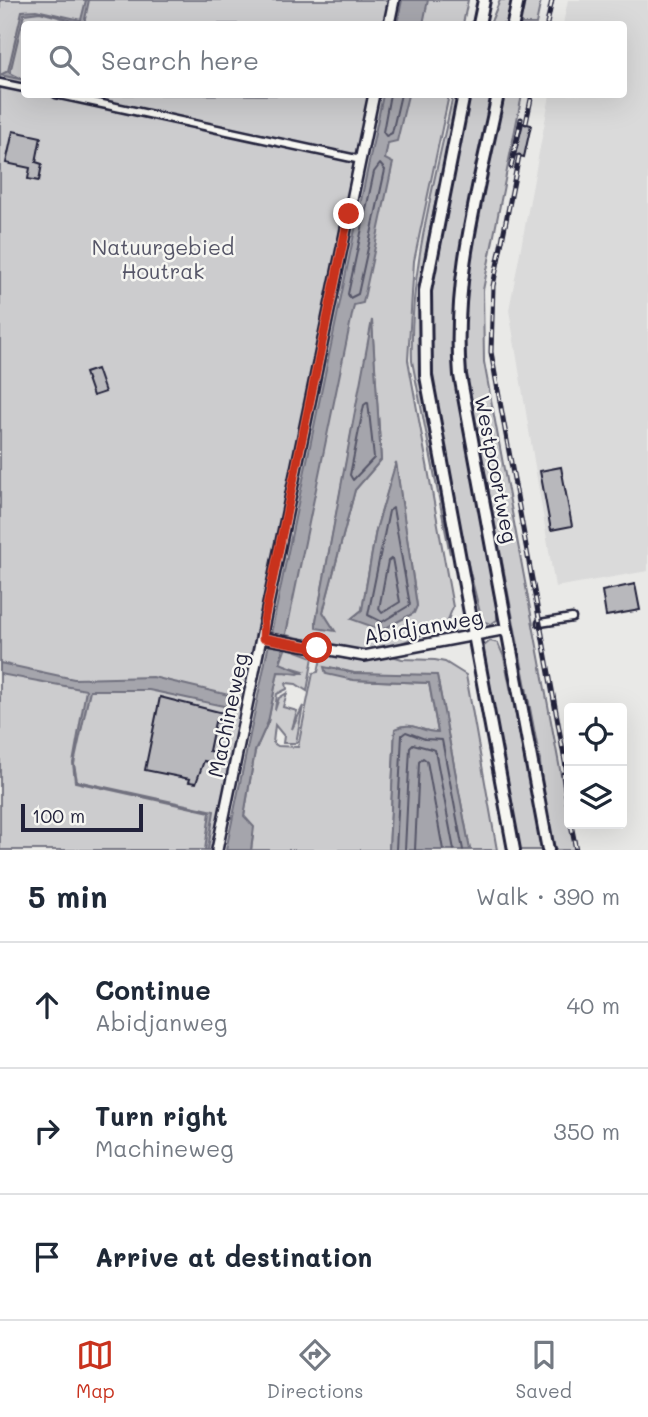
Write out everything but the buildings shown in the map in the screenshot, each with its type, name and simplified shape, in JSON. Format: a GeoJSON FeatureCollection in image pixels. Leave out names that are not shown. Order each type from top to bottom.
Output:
{"type":"FeatureCollection","features":[{"type":"Feature","properties":{"kind":"main road"},"geometry":{"type":"LineString","coordinates":[[480,21],[484,0]]}},
{"type":"Feature","properties":{"kind":"main road"},"geometry":{"type":"LineString","coordinates":[[514,21],[518,0]]}},
{"type":"Feature","properties":{"kind":"main road"},"geometry":{"type":"LineString","coordinates":[[463,98],[428,270],[424,341],[426,376],[514,850]]}},
{"type":"Feature","properties":{"kind":"main road","name":"Westpoortweg"},"geometry":{"type":"LineString","coordinates":[[497,98],[462,268],[458,298],[457,348],[548,850]]}},
{"type":"Feature","properties":{"kind":"street"},"geometry":{"type":"LineString","coordinates":[[390,21],[394,0]]}},
{"type":"Feature","properties":{"kind":"street"},"geometry":{"type":"LineString","coordinates":[[0,83],[21,87]]}},
{"type":"Feature","properties":{"kind":"street"},"geometry":{"type":"LineString","coordinates":[[74,98],[361,160]]}},
{"type":"Feature","properties":{"kind":"street","name":"Machineweg"},"geometry":{"type":"LineString","coordinates":[[217,850],[266,639],[373,98]]}},
{"type":"Feature","properties":{"kind":"street"},"geometry":{"type":"LineString","coordinates":[[540,623],[572,618]]}},
{"type":"Feature","properties":{"kind":"street","name":"Abidjanweg"},"geometry":{"type":"LineString","coordinates":[[266,639],[364,656],[507,629]]}},
{"type":"Feature","properties":{"kind":"shaded area"},"geometry":{"type":"Polygon","coordinates":[[[568,0],[648,0],[648,571],[555,587],[509,310],[549,98],[627,98],[627,21],[564,21],[568,0]]]}},
{"type":"Feature","properties":{"kind":"green space","name":"Natuurgebied Houtrak"},"geometry":{"type":"Polygon","coordinates":[[[0,0],[391,0],[386,21],[21,21],[21,98],[370,98],[358,152],[353,154],[351,161],[355,166],[213,850],[0,850],[0,0]]]}},
{"type":"Feature","properties":{"kind":"green space"},"geometry":{"type":"Polygon","coordinates":[[[397,0],[468,0],[464,21],[393,21],[397,0]]]}},
{"type":"Feature","properties":{"kind":"green space"},"geometry":{"type":"Polygon","coordinates":[[[500,0],[515,0],[510,21],[491,21],[500,0]]]}},
{"type":"Feature","properties":{"kind":"green space"},"geometry":{"type":"Polygon","coordinates":[[[522,0],[541,0],[537,21],[517,21],[522,0]]]}},
{"type":"Feature","properties":{"kind":"green space"},"geometry":{"type":"Polygon","coordinates":[[[376,98],[448,98],[414,261],[408,360],[453,607],[446,625],[394,646],[360,651],[267,631],[376,98]],[[372,324],[316,621],[334,630],[323,612],[355,490],[381,460],[372,324]],[[396,464],[376,530],[362,610],[352,618],[417,606],[396,464]]]}},
{"type":"Feature","properties":{"kind":"green space"},"geometry":{"type":"Polygon","coordinates":[[[452,98],[459,98],[427,248],[419,311],[423,395],[450,554],[412,361],[415,293],[425,226],[452,98]]]}},
{"type":"Feature","properties":{"kind":"green space"},"geometry":{"type":"Polygon","coordinates":[[[468,98],[494,98],[460,263],[455,331],[455,365],[497,601],[497,620],[491,624],[482,621],[454,507],[430,369],[428,296],[468,98]]]}},
{"type":"Feature","properties":{"kind":"green space"},"geometry":{"type":"Polygon","coordinates":[[[500,98],[521,98],[483,290],[484,362],[564,791],[564,829],[571,829],[575,850],[552,850],[542,796],[540,760],[464,363],[461,299],[500,98]]]}},
{"type":"Feature","properties":{"kind":"green space"},"geometry":{"type":"Polygon","coordinates":[[[490,641],[498,643],[504,657],[543,850],[518,850],[482,653],[484,646],[490,641]]]}},
{"type":"Feature","properties":{"kind":"green space"},"geometry":{"type":"Polygon","coordinates":[[[286,647],[313,657],[307,691],[296,684],[286,683],[287,689],[277,694],[275,710],[279,698],[287,693],[283,707],[297,711],[292,729],[303,706],[296,743],[283,743],[284,736],[275,725],[273,743],[278,746],[298,747],[313,673],[318,672],[322,654],[358,661],[389,655],[402,659],[435,660],[445,662],[466,675],[497,850],[470,850],[437,676],[354,673],[330,667],[353,680],[429,683],[438,732],[412,726],[395,729],[389,850],[251,850],[253,836],[244,817],[255,751],[268,722],[278,671],[298,674],[304,671],[280,664],[286,647]]]}},
{"type":"Feature","properties":{"kind":"water"},"geometry":{"type":"Polygon","coordinates":[[[86,0],[89,0],[85,21],[73,21],[40,12],[24,14],[10,73],[21,79],[0,75],[8,71],[22,11],[36,10],[81,20],[86,0]]]}},
{"type":"Feature","properties":{"kind":"water"},"geometry":{"type":"Polygon","coordinates":[[[402,0],[428,0],[424,21],[398,21],[402,0]]]}},
{"type":"Feature","properties":{"kind":"water"},"geometry":{"type":"Polygon","coordinates":[[[382,98],[407,98],[397,141],[388,143],[385,159],[393,163],[363,303],[354,305],[280,663],[304,673],[278,672],[268,722],[255,751],[244,816],[254,827],[251,850],[226,850],[382,98]]]}},
{"type":"Feature","properties":{"kind":"water"},"geometry":{"type":"Polygon","coordinates":[[[372,320],[381,460],[355,490],[323,612],[335,631],[316,628],[316,621],[372,320]]]}},
{"type":"Feature","properties":{"kind":"water"},"geometry":{"type":"Polygon","coordinates":[[[396,462],[417,606],[414,613],[382,630],[351,619],[362,610],[376,530],[396,462]]]}},
{"type":"Feature","properties":{"kind":"water"},"geometry":{"type":"Polygon","coordinates":[[[0,663],[74,679],[153,677],[237,697],[233,708],[149,690],[90,690],[74,764],[77,781],[214,811],[208,850],[205,850],[210,812],[75,782],[73,763],[86,690],[0,674],[0,663]]]}},
{"type":"Feature","properties":{"kind":"water"},"geometry":{"type":"Polygon","coordinates":[[[324,667],[354,673],[437,675],[470,850],[389,850],[395,729],[412,726],[438,732],[429,683],[353,680],[326,674],[324,667]]]}},
{"type":"Feature","properties":{"kind":"railway"},"geometry":{"type":"LineString","coordinates":[[548,21],[552,0]]}},
{"type":"Feature","properties":{"kind":"railway"},"geometry":{"type":"LineString","coordinates":[[526,123],[531,98]]}},
{"type":"Feature","properties":{"kind":"railway"},"geometry":{"type":"LineString","coordinates":[[511,167],[521,119]]}},
{"type":"Feature","properties":{"kind":"railway"},"geometry":{"type":"LineString","coordinates":[[519,156],[493,286],[491,352],[566,766]]}},
{"type":"Feature","properties":{"kind":"railway"},"geometry":{"type":"LineString","coordinates":[[563,774],[564,781]]}},
{"type":"Feature","properties":{"kind":"railway"},"geometry":{"type":"LineString","coordinates":[[572,829],[576,850]]}},
{"type":"Feature","properties":{"kind":"route"},"geometry":{"type":"LineString","coordinates":[[317,648],[263,638],[264,621],[349,214]]}}]}
